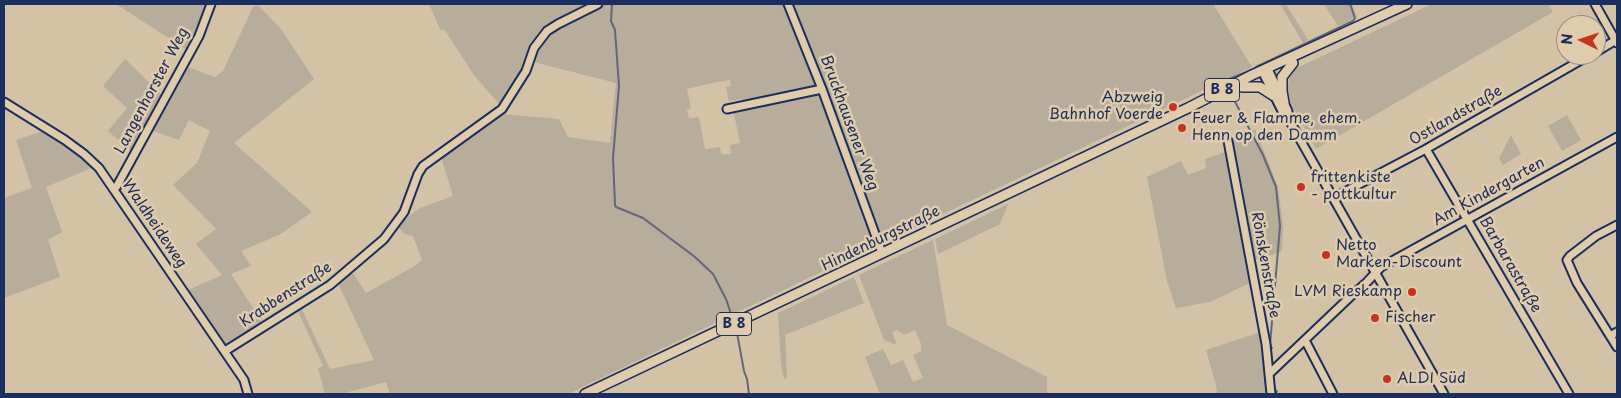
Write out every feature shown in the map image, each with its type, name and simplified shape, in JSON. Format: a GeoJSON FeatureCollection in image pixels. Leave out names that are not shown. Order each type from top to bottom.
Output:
{"type":"FeatureCollection","features":[{"type":"Feature","properties":{"kind":"main road","name":"Hindenburgstraße"},"geometry":{"type":"LineString","coordinates":[[1188,108],[1218,98],[1242,87],[1266,72],[1407,4]]}},
{"type":"Feature","properties":{"kind":"main road","name":"Hindenburgstraße"},"geometry":{"type":"LineString","coordinates":[[585,394],[854,268],[1188,108],[1216,92],[1293,63],[1345,33]]}},
{"type":"Feature","properties":{"kind":"main road"},"geometry":{"type":"LineString","coordinates":[[1284,103],[1282,77],[1293,63]]}},
{"type":"Feature","properties":{"kind":"main road"},"geometry":{"type":"LineString","coordinates":[[1242,87],[1260,87],[1274,96]]}},
{"type":"Feature","properties":{"kind":"street","name":"Langenhorster Weg"},"geometry":{"type":"LineString","coordinates":[[114,189],[199,36],[211,4]]}},
{"type":"Feature","properties":{"kind":"street","name":"Krabbenstraße"},"geometry":{"type":"LineString","coordinates":[[225,351],[330,285],[384,239],[404,212],[418,174],[423,166],[502,109],[526,71],[534,48],[547,32],[558,24],[598,4]]}},
{"type":"Feature","properties":{"kind":"street","name":"Bruckhausener Weg"},"geometry":{"type":"LineString","coordinates":[[788,4],[822,89],[882,253]]}},
{"type":"Feature","properties":{"kind":"street"},"geometry":{"type":"LineString","coordinates":[[1595,4],[1616,42]]}},
{"type":"Feature","properties":{"kind":"street","name":"Ostlandstraße"},"geometry":{"type":"LineString","coordinates":[[1333,198],[1426,149],[1573,65]]}},
{"type":"Feature","properties":{"kind":"street"},"geometry":{"type":"LineString","coordinates":[[1266,72],[1274,96],[1283,114],[1288,118],[1444,394]]}},
{"type":"Feature","properties":{"kind":"street"},"geometry":{"type":"LineString","coordinates":[[1266,72],[1288,111],[1288,118]]}},
{"type":"Feature","properties":{"kind":"street"},"geometry":{"type":"LineString","coordinates":[[727,108],[822,89]]}},
{"type":"Feature","properties":{"kind":"street","name":"Waldheideweg"},"geometry":{"type":"LineString","coordinates":[[4,102],[84,154],[99,168],[225,351],[244,380],[248,394]]}},
{"type":"Feature","properties":{"kind":"street","name":"Am Kindergarten"},"geometry":{"type":"LineString","coordinates":[[1269,374],[1381,267],[1617,138]]}},
{"type":"Feature","properties":{"kind":"street","name":"Rönskenstraße"},"geometry":{"type":"LineString","coordinates":[[1228,140],[1266,344],[1271,394]]}},
{"type":"Feature","properties":{"kind":"street","name":"Barbarastraße"},"geometry":{"type":"LineString","coordinates":[[1426,149],[1570,394]]}},
{"type":"Feature","properties":{"kind":"street"},"geometry":{"type":"LineString","coordinates":[[1617,225],[1596,236],[1567,260],[1577,283],[1614,334],[1617,347]]}},
{"type":"Feature","properties":{"kind":"street"},"geometry":{"type":"LineString","coordinates":[[1305,340],[1333,394]]}},
{"type":"Feature","properties":{"kind":"shaded area"},"geometry":{"type":"Polygon","coordinates":[[[116,4],[206,4],[187,50],[116,4]]]}},
{"type":"Feature","properties":{"kind":"shaded area"},"geometry":{"type":"Polygon","coordinates":[[[429,4],[592,4],[554,22],[540,34],[522,72],[500,105],[474,75],[444,29],[441,31],[429,4]]]}},
{"type":"Feature","properties":{"kind":"shaded area"},"geometry":{"type":"Polygon","coordinates":[[[602,4],[786,4],[818,81],[814,89],[743,104],[742,99],[729,101],[726,87],[731,86],[730,80],[687,89],[691,109],[687,110],[689,119],[699,117],[705,149],[720,147],[721,154],[731,154],[730,145],[740,143],[733,109],[821,91],[877,245],[568,394],[390,394],[386,382],[341,394],[325,394],[318,368],[323,366],[297,309],[301,307],[330,369],[374,360],[337,281],[351,270],[366,293],[422,260],[413,236],[404,234],[397,225],[420,208],[453,196],[441,157],[500,114],[559,119],[568,137],[610,143],[616,83],[534,62],[542,41],[561,26],[602,4]]]}},
{"type":"Feature","properties":{"kind":"shaded area"},"geometry":{"type":"Polygon","coordinates":[[[792,4],[1213,4],[1252,67],[882,243],[792,4]]]}},
{"type":"Feature","properties":{"kind":"shaded area"},"geometry":{"type":"Polygon","coordinates":[[[1280,4],[1286,4],[1308,40],[1303,43],[1280,4]]]}},
{"type":"Feature","properties":{"kind":"shaded area"},"geometry":{"type":"Polygon","coordinates":[[[1324,4],[1352,4],[1357,17],[1338,26],[1324,4]]]}},
{"type":"Feature","properties":{"kind":"shaded area"},"geometry":{"type":"Polygon","coordinates":[[[1432,4],[1548,4],[1553,12],[1316,149],[1286,95],[1289,79],[1297,68],[1432,4]]]}},
{"type":"Feature","properties":{"kind":"shaded area"},"geometry":{"type":"Polygon","coordinates":[[[258,5],[281,29],[314,79],[234,143],[312,212],[279,235],[241,251],[251,266],[231,274],[264,325],[226,348],[188,290],[222,275],[196,244],[216,229],[173,185],[197,163],[210,131],[189,120],[179,140],[150,130],[185,66],[215,77],[223,71],[253,7],[258,5]]]}},
{"type":"Feature","properties":{"kind":"shaded area"},"geometry":{"type":"Polygon","coordinates":[[[125,59],[162,95],[132,152],[108,131],[127,108],[103,86],[125,59]]]}},
{"type":"Feature","properties":{"kind":"shaded area"},"geometry":{"type":"Polygon","coordinates":[[[1567,115],[1581,140],[1562,151],[1548,126],[1567,115]]]}},
{"type":"Feature","properties":{"kind":"shaded area"},"geometry":{"type":"Polygon","coordinates":[[[1255,129],[1278,187],[1283,226],[1282,251],[1254,261],[1231,141],[1255,129]]]}},
{"type":"Feature","properties":{"kind":"shaded area"},"geometry":{"type":"Polygon","coordinates":[[[43,131],[74,150],[94,167],[46,187],[62,232],[48,240],[60,277],[4,298],[4,198],[32,188],[16,140],[43,131]]]}},
{"type":"Feature","properties":{"kind":"shaded area"},"geometry":{"type":"Polygon","coordinates":[[[1511,135],[1521,154],[1503,165],[1499,158],[1511,135]]]}},
{"type":"Feature","properties":{"kind":"shaded area"},"geometry":{"type":"Polygon","coordinates":[[[1225,152],[1250,283],[1210,302],[1176,308],[1167,281],[1147,177],[1181,161],[1188,175],[1206,168],[1205,159],[1225,152]]]}},
{"type":"Feature","properties":{"kind":"shaded area"},"geometry":{"type":"Polygon","coordinates":[[[1008,204],[1000,224],[938,254],[935,239],[1008,204]]]}},
{"type":"Feature","properties":{"kind":"shaded area"},"geometry":{"type":"Polygon","coordinates":[[[933,240],[947,325],[1047,377],[1047,394],[880,394],[865,357],[883,349],[891,365],[903,360],[913,382],[923,378],[913,355],[921,351],[921,344],[915,330],[904,335],[897,330],[892,332],[897,345],[884,340],[859,275],[933,240]]]}},
{"type":"Feature","properties":{"kind":"shaded area"},"geometry":{"type":"Polygon","coordinates":[[[854,277],[864,303],[785,335],[787,378],[784,379],[781,364],[778,313],[854,277]]]}},
{"type":"Feature","properties":{"kind":"shaded area"},"geometry":{"type":"Polygon","coordinates":[[[1261,332],[1268,394],[1217,394],[1206,350],[1261,332]]]}},
{"type":"Feature","properties":{"kind":"waterway"},"geometry":{"type":"LineString","coordinates":[[612,4],[611,21],[615,30],[619,86],[613,158],[615,205],[643,218],[695,257],[713,274],[726,299],[731,314]]}},
{"type":"Feature","properties":{"kind":"waterway"},"geometry":{"type":"LineString","coordinates":[[1256,67],[1353,21],[1355,18],[1350,4]]}},
{"type":"Feature","properties":{"kind":"waterway"},"geometry":{"type":"LineString","coordinates":[[1227,84],[1229,79],[1251,70]]}},
{"type":"Feature","properties":{"kind":"waterway"},"geometry":{"type":"LineString","coordinates":[[1232,96],[1263,155],[1276,187],[1280,226],[1270,345],[1272,348]]}},
{"type":"Feature","properties":{"kind":"waterway"},"geometry":{"type":"LineString","coordinates":[[737,333],[749,394]]}},
{"type":"Feature","properties":{"kind":"place","name":"Abzweig Bahnhof Voerde"},"geometry":{"type":"Point","coordinates":[1173,107]}},
{"type":"Feature","properties":{"kind":"place","name":"Feuer & Flamme, ehem. Henn op den Damm"},"geometry":{"type":"Point","coordinates":[1182,128]}},
{"type":"Feature","properties":{"kind":"place","name":"frittenkiste - pottkultur"},"geometry":{"type":"Point","coordinates":[1301,187]}},
{"type":"Feature","properties":{"kind":"place","name":"Netto Marken-Discount"},"geometry":{"type":"Point","coordinates":[1326,255]}},
{"type":"Feature","properties":{"kind":"place","name":"LVM Rieskamp"},"geometry":{"type":"Point","coordinates":[1412,292]}},
{"type":"Feature","properties":{"kind":"place","name":"Fischer"},"geometry":{"type":"Point","coordinates":[1375,318]}},
{"type":"Feature","properties":{"kind":"place","name":"ALDI Süd"},"geometry":{"type":"Point","coordinates":[1387,379]}}]}
